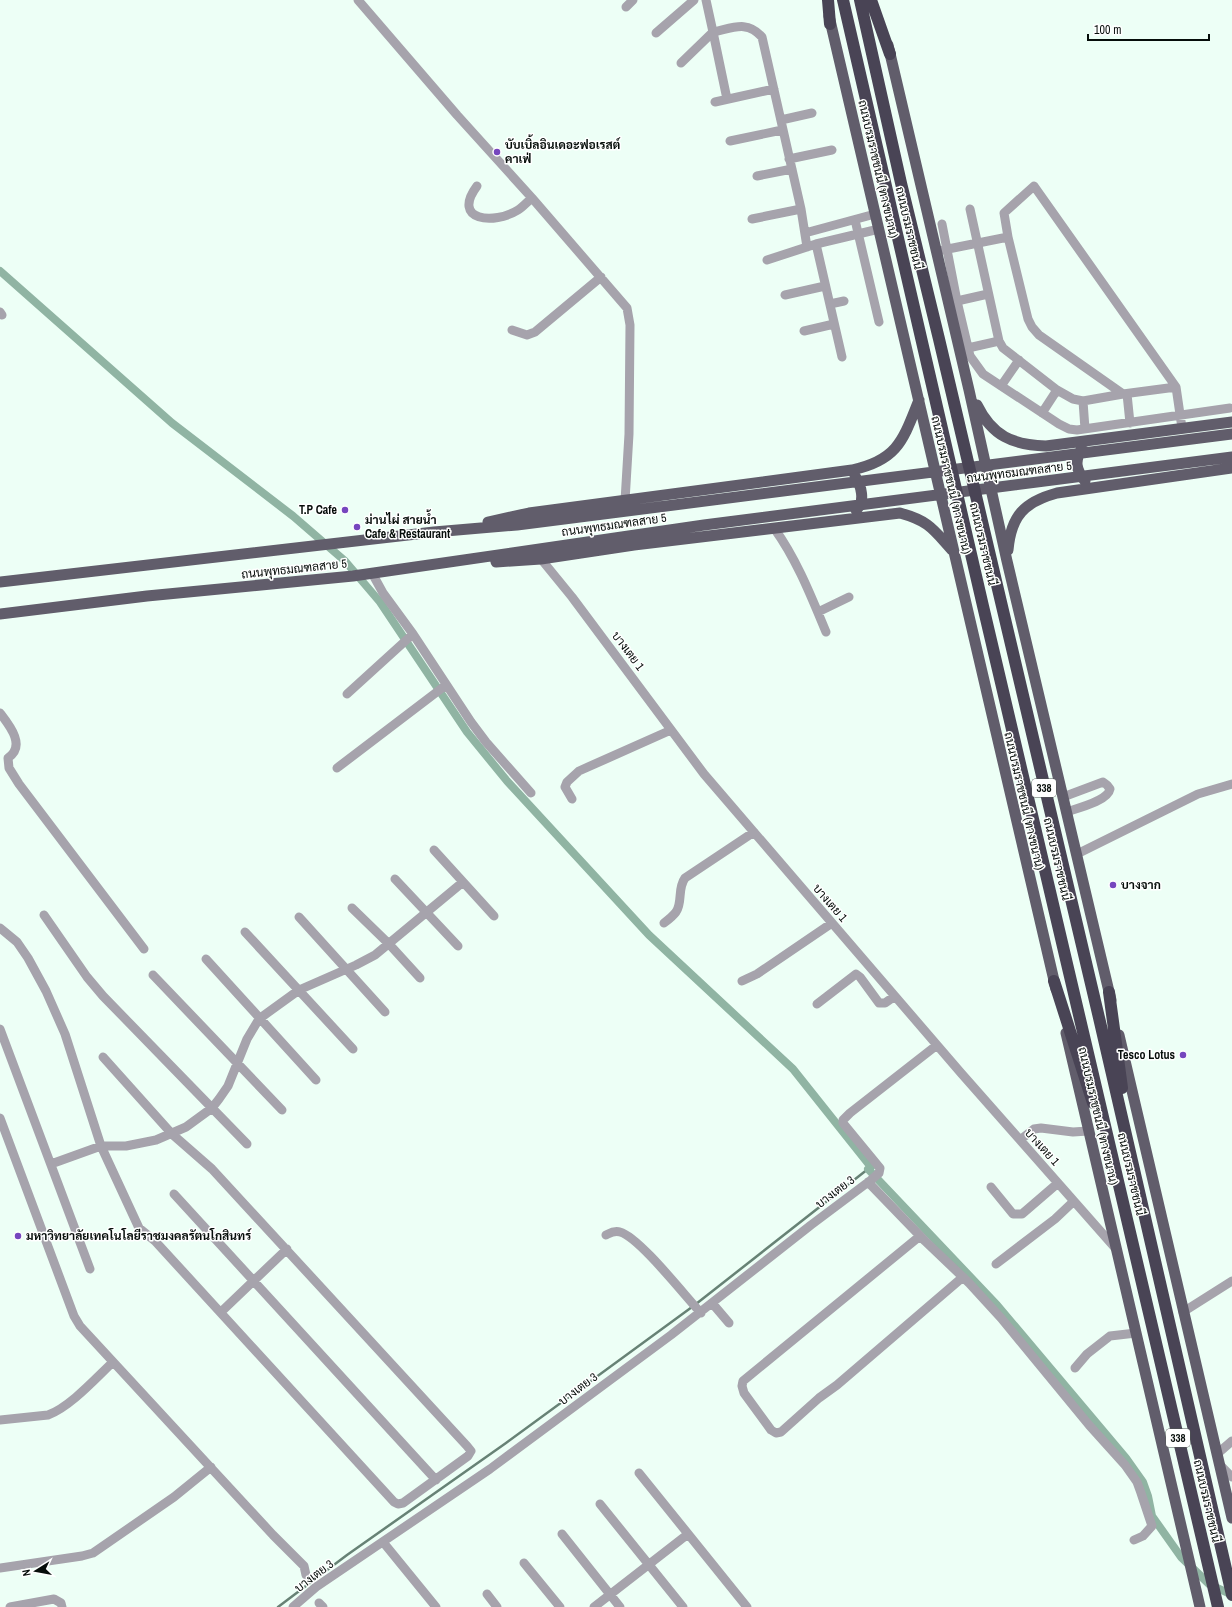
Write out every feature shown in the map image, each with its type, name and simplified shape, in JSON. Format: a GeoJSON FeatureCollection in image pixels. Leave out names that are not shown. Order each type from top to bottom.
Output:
{"type":"FeatureCollection","features":[{"type":"Feature","properties":{"kind":"highway"},"geometry":{"type":"LineString","coordinates":[[828,0],[830,24]]}},
{"type":"Feature","properties":{"kind":"highway","name":"ถนนบรมราชชนนี"},"geometry":{"type":"LineString","coordinates":[[843,0],[905,273],[1218,1607]]}},
{"type":"Feature","properties":{"kind":"highway","name":"ถนนบรมราชชนนี"},"geometry":{"type":"LineString","coordinates":[[860,0],[901,183],[940,339],[1232,1595]]}},
{"type":"Feature","properties":{"kind":"highway"},"geometry":{"type":"LineString","coordinates":[[871,0],[890,54]]}},
{"type":"Feature","properties":{"kind":"highway"},"geometry":{"type":"LineString","coordinates":[[1054,981],[1088,1091],[1110,1147]]}},
{"type":"Feature","properties":{"kind":"highway"},"geometry":{"type":"LineString","coordinates":[[1109,992],[1121,1080],[1125,1130]]}},
{"type":"Feature","properties":{"kind":"main road","name":"ถนนบรมราชชนนี (ทางขนาน)"},"geometry":{"type":"LineString","coordinates":[[825,0],[1200,1607]]}},
{"type":"Feature","properties":{"kind":"main road","name":"338"},"geometry":{"type":"LineString","coordinates":[[878,0],[890,54],[942,250],[969,390],[1007,561],[1232,1518]]}},
{"type":"Feature","properties":{"kind":"main road"},"geometry":{"type":"LineString","coordinates":[[969,390],[982,416],[991,427],[1002,435],[1030,445],[1046,446],[1090,439],[1232,422]]}},
{"type":"Feature","properties":{"kind":"main road"},"geometry":{"type":"LineString","coordinates":[[434,532],[529,514],[842,472],[869,466],[882,460],[903,440],[919,400]]}},
{"type":"Feature","properties":{"kind":"main road","name":"ถนนพุทธมณฑลสาย 5"},"geometry":{"type":"LineString","coordinates":[[0,582],[434,532],[517,525],[1229,435]]}},
{"type":"Feature","properties":{"kind":"main road"},"geometry":{"type":"LineString","coordinates":[[1090,439],[1085,443],[1078,455],[1076,464],[1078,472],[1090,488]]}},
{"type":"Feature","properties":{"kind":"main road"},"geometry":{"type":"LineString","coordinates":[[1007,561],[1009,535],[1013,524],[1029,505],[1043,497],[1056,493],[1231,461]]}},
{"type":"Feature","properties":{"kind":"main road","name":"ถนนพุทธมณฑลสาย 5"},"geometry":{"type":"LineString","coordinates":[[0,614],[147,596],[354,576],[445,564],[704,525],[1231,461]]}},
{"type":"Feature","properties":{"kind":"main road"},"geometry":{"type":"LineString","coordinates":[[841,520],[851,515],[859,508],[861,500],[860,484],[855,476],[842,472]]}},
{"type":"Feature","properties":{"kind":"main road"},"geometry":{"type":"LineString","coordinates":[[445,564],[508,562],[541,559],[634,545],[900,513],[917,518],[929,525],[953,551]]}},
{"type":"Feature","properties":{"kind":"street"},"geometry":{"type":"LineString","coordinates":[[358,0],[627,308],[630,324],[629,434],[624,501]]}},
{"type":"Feature","properties":{"kind":"street"},"geometry":{"type":"LineString","coordinates":[[626,7],[633,0]]}},
{"type":"Feature","properties":{"kind":"street"},"geometry":{"type":"LineString","coordinates":[[656,33],[694,0]]}},
{"type":"Feature","properties":{"kind":"street"},"geometry":{"type":"LineString","coordinates":[[706,0],[727,99]]}},
{"type":"Feature","properties":{"kind":"street"},"geometry":{"type":"LineString","coordinates":[[681,63],[713,32],[742,26],[750,27],[756,30],[762,37],[801,209],[805,233],[812,246],[825,286],[842,357]]}},
{"type":"Feature","properties":{"kind":"street"},"geometry":{"type":"LineString","coordinates":[[716,102],[774,89]]}},
{"type":"Feature","properties":{"kind":"street"},"geometry":{"type":"LineString","coordinates":[[730,141],[781,125],[812,113]]}},
{"type":"Feature","properties":{"kind":"street"},"geometry":{"type":"LineString","coordinates":[[789,159],[832,150]]}},
{"type":"Feature","properties":{"kind":"street"},"geometry":{"type":"LineString","coordinates":[[757,176],[792,169]]}},
{"type":"Feature","properties":{"kind":"street"},"geometry":{"type":"LineString","coordinates":[[477,186],[468,201],[473,214],[481,218],[495,218],[510,214],[518,210],[532,198]]}},
{"type":"Feature","properties":{"kind":"street"},"geometry":{"type":"LineString","coordinates":[[1130,423],[1125,394],[1039,335],[1032,327],[1025,308],[1008,238],[1004,213],[1034,186],[1176,387],[1182,428]]}},
{"type":"Feature","properties":{"kind":"street"},"geometry":{"type":"LineString","coordinates":[[752,219],[801,209]]}},
{"type":"Feature","properties":{"kind":"street"},"geometry":{"type":"LineString","coordinates":[[970,209],[976,243],[999,341],[1003,348],[1057,390],[1073,399],[1083,401],[1176,387]]}},
{"type":"Feature","properties":{"kind":"street"},"geometry":{"type":"LineString","coordinates":[[805,233],[875,214]]}},
{"type":"Feature","properties":{"kind":"street"},"geometry":{"type":"LineString","coordinates":[[855,220],[879,322]]}},
{"type":"Feature","properties":{"kind":"street"},"geometry":{"type":"LineString","coordinates":[[942,224],[942,250],[957,302],[970,356],[983,374],[1059,424],[1077,430],[1230,408]]}},
{"type":"Feature","properties":{"kind":"street"},"geometry":{"type":"LineString","coordinates":[[767,260],[812,246],[879,229]]}},
{"type":"Feature","properties":{"kind":"street"},"geometry":{"type":"LineString","coordinates":[[942,250],[1008,238]]}},
{"type":"Feature","properties":{"kind":"street"},"geometry":{"type":"LineString","coordinates":[[512,330],[527,335],[535,332],[601,277]]}},
{"type":"Feature","properties":{"kind":"street"},"geometry":{"type":"LineString","coordinates":[[785,295],[825,286]]}},
{"type":"Feature","properties":{"kind":"street"},"geometry":{"type":"LineString","coordinates":[[957,302],[988,294]]}},
{"type":"Feature","properties":{"kind":"street"},"geometry":{"type":"LineString","coordinates":[[830,304],[844,301]]}},
{"type":"Feature","properties":{"kind":"street"},"geometry":{"type":"LineString","coordinates":[[804,331],[834,324]]}},
{"type":"Feature","properties":{"kind":"street"},"geometry":{"type":"LineString","coordinates":[[968,348],[999,341]]}},
{"type":"Feature","properties":{"kind":"street"},"geometry":{"type":"LineString","coordinates":[[1001,386],[1019,360]]}},
{"type":"Feature","properties":{"kind":"street"},"geometry":{"type":"LineString","coordinates":[[1042,413],[1057,390]]}},
{"type":"Feature","properties":{"kind":"street"},"geometry":{"type":"LineString","coordinates":[[1083,401],[1085,428]]}},
{"type":"Feature","properties":{"kind":"street"},"geometry":{"type":"LineString","coordinates":[[774,528],[795,560],[826,632]]}},
{"type":"Feature","properties":{"kind":"street","name":"บางเตย 1"},"geometry":{"type":"LineString","coordinates":[[541,559],[579,606],[704,774],[1116,1250]]}},
{"type":"Feature","properties":{"kind":"street"},"geometry":{"type":"LineString","coordinates":[[369,574],[383,593],[408,638],[441,689],[531,793]]}},
{"type":"Feature","properties":{"kind":"street"},"geometry":{"type":"LineString","coordinates":[[818,612],[849,597]]}},
{"type":"Feature","properties":{"kind":"street"},"geometry":{"type":"LineString","coordinates":[[347,694],[408,638]]}},
{"type":"Feature","properties":{"kind":"street"},"geometry":{"type":"LineString","coordinates":[[338,768],[441,689]]}},
{"type":"Feature","properties":{"kind":"street"},"geometry":{"type":"LineString","coordinates":[[0,713],[15,735],[17,747],[14,754],[8,758],[9,768],[19,784],[144,949]]}},
{"type":"Feature","properties":{"kind":"street"},"geometry":{"type":"LineString","coordinates":[[572,799],[565,788],[567,782],[579,771],[671,730]]}},
{"type":"Feature","properties":{"kind":"street"},"geometry":{"type":"LineString","coordinates":[[1063,797],[1103,782],[1107,784],[1110,789],[1107,796],[1101,800],[1066,812]]}},
{"type":"Feature","properties":{"kind":"street"},"geometry":{"type":"LineString","coordinates":[[1077,854],[1198,794],[1232,784]]}},
{"type":"Feature","properties":{"kind":"street"},"geometry":{"type":"LineString","coordinates":[[664,923],[676,913],[679,907],[680,889],[685,878],[754,832]]}},
{"type":"Feature","properties":{"kind":"street"},"geometry":{"type":"LineString","coordinates":[[434,850],[494,916]]}},
{"type":"Feature","properties":{"kind":"street"},"geometry":{"type":"LineString","coordinates":[[395,879],[425,913],[458,946]]}},
{"type":"Feature","properties":{"kind":"street"},"geometry":{"type":"LineString","coordinates":[[51,1164],[101,1146],[140,1144],[172,1134],[186,1127],[212,1108],[228,1086],[247,1039],[259,1019],[299,990],[347,970],[375,955],[463,882]]}},
{"type":"Feature","properties":{"kind":"street"},"geometry":{"type":"LineString","coordinates":[[352,908],[389,944],[420,978]]}},
{"type":"Feature","properties":{"kind":"street"},"geometry":{"type":"LineString","coordinates":[[44,915],[103,996],[247,1144]]}},
{"type":"Feature","properties":{"kind":"street"},"geometry":{"type":"LineString","coordinates":[[299,917],[385,1012]]}},
{"type":"Feature","properties":{"kind":"street"},"geometry":{"type":"LineString","coordinates":[[742,982],[757,974],[832,923]]}},
{"type":"Feature","properties":{"kind":"street"},"geometry":{"type":"LineString","coordinates":[[0,928],[17,942],[28,958],[46,991],[65,1034],[101,1146],[139,1228],[155,1240],[394,1502],[398,1504],[403,1503],[468,1456],[471,1451],[287,1249],[212,1168],[172,1134],[103,1057]]}},
{"type":"Feature","properties":{"kind":"street"},"geometry":{"type":"LineString","coordinates":[[245,932],[353,1049]]}},
{"type":"Feature","properties":{"kind":"street"},"geometry":{"type":"LineString","coordinates":[[206,959],[316,1080]]}},
{"type":"Feature","properties":{"kind":"street"},"geometry":{"type":"LineString","coordinates":[[817,1004],[856,974],[860,977],[879,1003],[885,1003],[895,996]]}},
{"type":"Feature","properties":{"kind":"street"},"geometry":{"type":"LineString","coordinates":[[153,976],[282,1110]]}},
{"type":"Feature","properties":{"kind":"street"},"geometry":{"type":"LineString","coordinates":[[0,1029],[90,1269]]}},
{"type":"Feature","properties":{"kind":"street","name":"บางเตย 3"},"geometry":{"type":"LineString","coordinates":[[293,1607],[316,1587],[490,1469],[699,1311],[712,1303],[870,1181],[879,1173],[880,1168],[843,1123],[843,1120],[850,1112],[937,1045]]}},
{"type":"Feature","properties":{"kind":"street"},"geometry":{"type":"LineString","coordinates":[[0,1118],[74,1316],[80,1326],[273,1535],[304,1566],[306,1575]]}},
{"type":"Feature","properties":{"kind":"street"},"geometry":{"type":"LineString","coordinates":[[1020,1140],[1034,1128],[1073,1132],[1088,1131]]}},
{"type":"Feature","properties":{"kind":"street"},"geometry":{"type":"LineString","coordinates":[[870,1181],[920,1236],[964,1277],[1006,1323],[1089,1425],[1125,1464],[1142,1493],[1152,1526],[1143,1536],[1134,1540]]}},
{"type":"Feature","properties":{"kind":"street"},"geometry":{"type":"LineString","coordinates":[[991,1187],[1013,1214],[1018,1215],[1022,1214],[1058,1183]]}},
{"type":"Feature","properties":{"kind":"street"},"geometry":{"type":"LineString","coordinates":[[174,1194],[436,1480]]}},
{"type":"Feature","properties":{"kind":"street"},"geometry":{"type":"LineString","coordinates":[[996,1264],[1055,1219],[1074,1202]]}},
{"type":"Feature","properties":{"kind":"street"},"geometry":{"type":"LineString","coordinates":[[606,1236],[614,1231],[628,1236],[645,1251],[699,1311]]}},
{"type":"Feature","properties":{"kind":"street"},"geometry":{"type":"LineString","coordinates":[[920,1236],[743,1381],[742,1386],[744,1393],[771,1430],[776,1433],[781,1432],[819,1398],[837,1385],[964,1277]]}},
{"type":"Feature","properties":{"kind":"street"},"geometry":{"type":"LineString","coordinates":[[221,1312],[287,1249]]}},
{"type":"Feature","properties":{"kind":"street"},"geometry":{"type":"LineString","coordinates":[[1183,1312],[1232,1281]]}},
{"type":"Feature","properties":{"kind":"street"},"geometry":{"type":"LineString","coordinates":[[712,1303],[729,1324]]}},
{"type":"Feature","properties":{"kind":"street"},"geometry":{"type":"LineString","coordinates":[[1075,1368],[1096,1346],[1110,1336],[1136,1333]]}},
{"type":"Feature","properties":{"kind":"street"},"geometry":{"type":"LineString","coordinates":[[0,1420],[48,1415],[55,1412],[89,1385],[112,1362]]}},
{"type":"Feature","properties":{"kind":"street"},"geometry":{"type":"LineString","coordinates":[[1216,1454],[1232,1441]]}},
{"type":"Feature","properties":{"kind":"street"},"geometry":{"type":"LineString","coordinates":[[1220,1465],[1232,1477]]}},
{"type":"Feature","properties":{"kind":"street"},"geometry":{"type":"LineString","coordinates":[[0,1568],[71,1558],[93,1553],[174,1496],[211,1467]]}},
{"type":"Feature","properties":{"kind":"street"},"geometry":{"type":"LineString","coordinates":[[639,1474],[747,1607]]}},
{"type":"Feature","properties":{"kind":"street"},"geometry":{"type":"LineString","coordinates":[[600,1504],[683,1607]]}},
{"type":"Feature","properties":{"kind":"street"},"geometry":{"type":"LineString","coordinates":[[562,1534],[620,1607]]}},
{"type":"Feature","properties":{"kind":"street"},"geometry":{"type":"LineString","coordinates":[[594,1607],[688,1534]]}},
{"type":"Feature","properties":{"kind":"street"},"geometry":{"type":"LineString","coordinates":[[383,1542],[436,1607]]}},
{"type":"Feature","properties":{"kind":"street"},"geometry":{"type":"LineString","coordinates":[[524,1564],[560,1607]]}},
{"type":"Feature","properties":{"kind":"street"},"geometry":{"type":"LineString","coordinates":[[487,1594],[497,1607]]}},
{"type":"Feature","properties":{"kind":"street"},"geometry":{"type":"LineString","coordinates":[[13,1607],[54,1598],[61,1603],[62,1607]]}},
{"type":"Feature","properties":{"kind":"waterway"},"geometry":{"type":"LineString","coordinates":[[0,271],[172,423],[293,516],[345,561],[380,602],[467,732],[507,781],[649,935],[793,1069],[871,1167],[868,1169],[997,1305],[1126,1458],[1143,1482],[1148,1496],[1152,1516],[1181,1557],[1209,1584],[1232,1595]]}},
{"type":"Feature","properties":{"kind":"waterway"},"geometry":{"type":"LineString","coordinates":[[696,1304],[868,1169]]}},
{"type":"Feature","properties":{"kind":"waterway"},"geometry":{"type":"LineString","coordinates":[[278,1607],[347,1555],[506,1443],[692,1307]]}},
{"type":"Feature","properties":{"kind":"place","name":"บับเบิ้ลอินเดอะฟอเรสต์ คาเฟ่"},"geometry":{"type":"Point","coordinates":[497,152]}},
{"type":"Feature","properties":{"kind":"place","name":"T.P Cafe"},"geometry":{"type":"Point","coordinates":[345,510]}},
{"type":"Feature","properties":{"kind":"place","name":"ม่านไผ่ สายน้ำ Cafe & Restaurant"},"geometry":{"type":"Point","coordinates":[357,527]}},
{"type":"Feature","properties":{"kind":"place","name":"บางจาก"},"geometry":{"type":"Point","coordinates":[1113,885]}},
{"type":"Feature","properties":{"kind":"place","name":"Tesco Lotus"},"geometry":{"type":"Point","coordinates":[1183,1055]}},
{"type":"Feature","properties":{"kind":"place","name":"มหาวิทยาลัยเทคโนโลยีราชมงคลรัตนโกสินทร์"},"geometry":{"type":"Point","coordinates":[18,1236]}}]}
